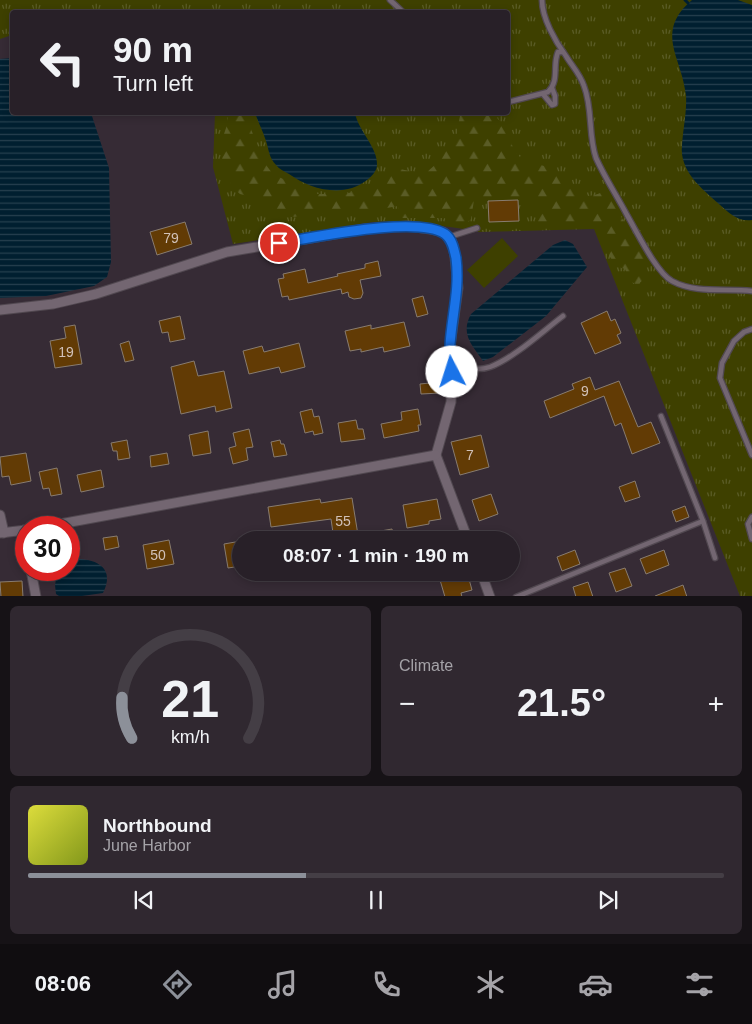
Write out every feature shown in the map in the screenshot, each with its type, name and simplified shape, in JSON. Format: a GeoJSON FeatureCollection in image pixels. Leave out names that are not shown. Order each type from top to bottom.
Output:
{"type":"FeatureCollection","features":[{"type":"Feature","properties":{"kind":"street"},"geometry":{"type":"LineString","coordinates":[[0,310],[53,304],[96,294],[227,252],[365,229],[416,227],[443,232],[449,237],[456,257],[458,288],[450,346],[452,366],[451,402],[436,455],[465,531]]}},
{"type":"Feature","properties":{"kind":"street"},"geometry":{"type":"LineString","coordinates":[[80,520],[436,455]]}},
{"type":"Feature","properties":{"kind":"street"},"geometry":{"type":"LineString","coordinates":[[0,515],[2,533],[15,531]]}},
{"type":"Feature","properties":{"kind":"street"},"geometry":{"type":"LineString","coordinates":[[33,581],[36,596]]}},
{"type":"Feature","properties":{"kind":"street"},"geometry":{"type":"LineString","coordinates":[[484,581],[490,596]]}},
{"type":"Feature","properties":{"kind":"lane"},"geometry":{"type":"LineString","coordinates":[[390,0],[401,10]]}},
{"type":"Feature","properties":{"kind":"lane"},"geometry":{"type":"LineString","coordinates":[[542,0],[545,18],[563,52],[585,86],[592,147],[596,158],[642,244],[672,281],[686,286],[709,289],[752,291]]}},
{"type":"Feature","properties":{"kind":"lane"},"geometry":{"type":"LineString","coordinates":[[510,101],[543,94],[552,88],[556,78],[555,59],[558,52],[563,52]]}},
{"type":"Feature","properties":{"kind":"lane"},"geometry":{"type":"LineString","coordinates":[[543,94],[552,105],[555,104],[552,88]]}},
{"type":"Feature","properties":{"kind":"lane"},"geometry":{"type":"LineString","coordinates":[[449,237],[477,228]]}},
{"type":"Feature","properties":{"kind":"lane"},"geometry":{"type":"LineString","coordinates":[[452,366],[489,368],[504,360],[563,316]]}},
{"type":"Feature","properties":{"kind":"lane"},"geometry":{"type":"LineString","coordinates":[[752,329],[744,332],[734,341],[722,363],[720,378],[752,455]]}},
{"type":"Feature","properties":{"kind":"lane"},"geometry":{"type":"LineString","coordinates":[[661,416],[703,521],[715,558]]}},
{"type":"Feature","properties":{"kind":"lane"},"geometry":{"type":"LineString","coordinates":[[752,517],[748,524],[752,539]]}},
{"type":"Feature","properties":{"kind":"lane"},"geometry":{"type":"LineString","coordinates":[[516,596],[703,521]]}},
{"type":"Feature","properties":{"kind":"green space"},"geometry":{"type":"Polygon","coordinates":[[[0,0],[752,0],[752,596],[740,596],[594,229],[478,232],[477,226],[464,229],[407,221],[373,222],[233,244],[213,167],[215,115],[510,115],[510,10],[10,10],[10,36],[0,39],[0,0]]]}},
{"type":"Feature","properties":{"kind":"green space"},"geometry":{"type":"Polygon","coordinates":[[[228,115],[249,115],[251,129],[261,156],[272,173],[307,192],[346,194],[366,187],[381,175],[400,169],[419,173],[428,171],[435,165],[444,148],[457,135],[460,116],[493,115],[501,123],[515,151],[524,160],[556,170],[585,195],[590,196],[607,191],[645,260],[646,274],[637,285],[630,281],[625,269],[619,267],[611,259],[595,224],[537,227],[536,198],[474,200],[471,219],[465,224],[456,224],[444,218],[399,218],[398,206],[359,213],[283,216],[259,199],[240,194],[233,188],[220,152],[225,144],[224,134],[228,115]]]}},
{"type":"Feature","properties":{"kind":"green space"},"geometry":{"type":"Polygon","coordinates":[[[502,238],[518,256],[484,288],[467,270],[502,238]]]}},
{"type":"Feature","properties":{"kind":"water"},"geometry":{"type":"Polygon","coordinates":[[[692,0],[738,0],[752,5],[752,220],[742,220],[726,211],[699,186],[684,163],[682,145],[686,95],[672,34],[674,23],[692,0]]]}},
{"type":"Feature","properties":{"kind":"water"},"geometry":{"type":"Polygon","coordinates":[[[10,58],[10,115],[92,115],[109,168],[111,262],[107,277],[94,286],[46,296],[0,298],[0,59],[10,58]]]}},
{"type":"Feature","properties":{"kind":"water"},"geometry":{"type":"Polygon","coordinates":[[[256,115],[356,115],[374,152],[376,169],[372,176],[358,186],[337,190],[317,188],[280,169],[271,157],[256,115]]]}},
{"type":"Feature","properties":{"kind":"water"},"geometry":{"type":"Polygon","coordinates":[[[565,240],[573,244],[587,267],[546,316],[493,357],[483,361],[471,344],[467,333],[471,314],[553,245],[565,240]]]}},
{"type":"Feature","properties":{"kind":"water"},"geometry":{"type":"Polygon","coordinates":[[[80,559],[90,560],[102,566],[107,577],[103,593],[82,596],[59,596],[56,594],[56,581],[80,581],[80,559]]]}},
{"type":"Feature","properties":{"kind":"building"},"geometry":{"type":"Polygon","coordinates":[[[518,200],[519,221],[489,222],[488,201],[518,200]]]}},
{"type":"Feature","properties":{"kind":"building"},"geometry":{"type":"Polygon","coordinates":[[[185,222],[192,244],[157,255],[150,232],[185,222]]]}},
{"type":"Feature","properties":{"kind":"building"},"geometry":{"type":"Polygon","coordinates":[[[378,261],[381,276],[360,280],[363,293],[361,298],[354,299],[349,297],[348,292],[342,294],[341,289],[289,300],[288,296],[282,297],[278,279],[284,278],[283,274],[305,269],[308,283],[365,268],[365,264],[378,261]]]}},
{"type":"Feature","properties":{"kind":"building"},"geometry":{"type":"Polygon","coordinates":[[[423,296],[428,314],[417,317],[412,299],[423,296]]]}},
{"type":"Feature","properties":{"kind":"building"},"geometry":{"type":"Polygon","coordinates":[[[607,311],[611,321],[615,319],[621,333],[617,335],[621,343],[595,354],[581,323],[607,311]]]}},
{"type":"Feature","properties":{"kind":"building"},"geometry":{"type":"Polygon","coordinates":[[[180,316],[185,339],[170,342],[168,332],[162,333],[159,321],[180,316]]]}},
{"type":"Feature","properties":{"kind":"building"},"geometry":{"type":"Polygon","coordinates":[[[404,322],[410,346],[384,352],[383,347],[361,352],[361,349],[350,351],[345,331],[371,325],[371,329],[404,322]]]}},
{"type":"Feature","properties":{"kind":"building"},"geometry":{"type":"Polygon","coordinates":[[[75,325],[82,364],[55,368],[50,341],[66,338],[64,327],[75,325]]]}},
{"type":"Feature","properties":{"kind":"building"},"geometry":{"type":"Polygon","coordinates":[[[129,341],[134,360],[125,362],[120,344],[129,341]]]}},
{"type":"Feature","properties":{"kind":"building"},"geometry":{"type":"Polygon","coordinates":[[[299,343],[305,367],[281,373],[279,367],[249,374],[243,351],[262,346],[264,352],[299,343]]]}},
{"type":"Feature","properties":{"kind":"building"},"geometry":{"type":"Polygon","coordinates":[[[194,361],[198,376],[224,371],[232,408],[216,412],[215,406],[181,414],[171,367],[194,361]]]}},
{"type":"Feature","properties":{"kind":"building"},"geometry":{"type":"Polygon","coordinates":[[[590,377],[595,390],[619,381],[638,427],[651,422],[660,443],[632,454],[621,423],[615,426],[604,396],[550,418],[544,401],[574,389],[572,384],[590,377]]]}},
{"type":"Feature","properties":{"kind":"building"},"geometry":{"type":"Polygon","coordinates":[[[440,382],[441,393],[421,394],[420,384],[440,382]]]}},
{"type":"Feature","properties":{"kind":"building"},"geometry":{"type":"Polygon","coordinates":[[[312,409],[314,417],[319,416],[323,433],[314,435],[313,431],[305,433],[300,412],[312,409]]]}},
{"type":"Feature","properties":{"kind":"building"},"geometry":{"type":"Polygon","coordinates":[[[418,409],[421,425],[418,425],[419,431],[384,438],[381,424],[402,420],[401,412],[418,409]]]}},
{"type":"Feature","properties":{"kind":"building"},"geometry":{"type":"Polygon","coordinates":[[[356,420],[358,429],[363,429],[365,439],[341,442],[338,423],[356,420]]]}},
{"type":"Feature","properties":{"kind":"building"},"geometry":{"type":"Polygon","coordinates":[[[249,429],[253,447],[246,448],[248,460],[233,464],[229,448],[236,446],[233,433],[249,429]]]}},
{"type":"Feature","properties":{"kind":"building"},"geometry":{"type":"Polygon","coordinates":[[[208,431],[211,453],[193,456],[189,435],[208,431]]]}},
{"type":"Feature","properties":{"kind":"building"},"geometry":{"type":"Polygon","coordinates":[[[481,435],[489,467],[460,475],[451,442],[481,435]]]}},
{"type":"Feature","properties":{"kind":"building"},"geometry":{"type":"Polygon","coordinates":[[[127,440],[130,458],[118,460],[117,451],[113,451],[111,443],[127,440]]]}},
{"type":"Feature","properties":{"kind":"building"},"geometry":{"type":"Polygon","coordinates":[[[280,440],[281,444],[284,444],[287,455],[274,457],[271,442],[280,440]]]}},
{"type":"Feature","properties":{"kind":"building"},"geometry":{"type":"Polygon","coordinates":[[[26,453],[31,481],[11,485],[9,476],[2,477],[0,457],[26,453]]]}},
{"type":"Feature","properties":{"kind":"building"},"geometry":{"type":"Polygon","coordinates":[[[167,453],[169,464],[151,467],[150,456],[167,453]]]}},
{"type":"Feature","properties":{"kind":"building"},"geometry":{"type":"Polygon","coordinates":[[[57,468],[62,494],[51,496],[49,488],[43,489],[39,472],[57,468]]]}},
{"type":"Feature","properties":{"kind":"building"},"geometry":{"type":"Polygon","coordinates":[[[101,470],[104,487],[81,492],[77,475],[101,470]]]}},
{"type":"Feature","properties":{"kind":"building"},"geometry":{"type":"Polygon","coordinates":[[[635,481],[640,497],[625,502],[619,487],[635,481]]]}},
{"type":"Feature","properties":{"kind":"building"},"geometry":{"type":"Polygon","coordinates":[[[491,494],[498,514],[479,521],[472,500],[491,494]]]}},
{"type":"Feature","properties":{"kind":"building"},"geometry":{"type":"Polygon","coordinates":[[[352,498],[357,531],[333,531],[331,519],[271,527],[268,507],[320,499],[321,503],[352,498]]]}},
{"type":"Feature","properties":{"kind":"building"},"geometry":{"type":"Polygon","coordinates":[[[437,499],[441,519],[429,521],[429,524],[407,528],[403,505],[437,499]]]}},
{"type":"Feature","properties":{"kind":"building"},"geometry":{"type":"Polygon","coordinates":[[[685,506],[689,517],[676,522],[672,511],[685,506]]]}},
{"type":"Feature","properties":{"kind":"building"},"geometry":{"type":"Polygon","coordinates":[[[117,536],[119,547],[105,550],[103,538],[117,536]]]}},
{"type":"Feature","properties":{"kind":"building"},"geometry":{"type":"Polygon","coordinates":[[[169,540],[174,564],[147,569],[143,545],[169,540]]]}},
{"type":"Feature","properties":{"kind":"building"},"geometry":{"type":"Polygon","coordinates":[[[232,543],[232,567],[228,568],[224,544],[232,543]]]}},
{"type":"Feature","properties":{"kind":"building"},"geometry":{"type":"Polygon","coordinates":[[[575,550],[580,564],[562,571],[557,557],[575,550]]]}},
{"type":"Feature","properties":{"kind":"building"},"geometry":{"type":"Polygon","coordinates":[[[664,550],[669,565],[646,574],[640,559],[664,550]]]}},
{"type":"Feature","properties":{"kind":"building"},"geometry":{"type":"Polygon","coordinates":[[[625,568],[632,586],[616,592],[609,573],[625,568]]]}},
{"type":"Feature","properties":{"kind":"building"},"geometry":{"type":"Polygon","coordinates":[[[22,581],[23,596],[1,596],[0,582],[22,581]]]}},
{"type":"Feature","properties":{"kind":"building"},"geometry":{"type":"Polygon","coordinates":[[[440,581],[470,581],[472,590],[461,593],[462,596],[445,596],[440,581]]]}},
{"type":"Feature","properties":{"kind":"building"},"geometry":{"type":"Polygon","coordinates":[[[588,582],[593,596],[576,596],[573,587],[588,582]]]}},
{"type":"Feature","properties":{"kind":"building"},"geometry":{"type":"Polygon","coordinates":[[[683,585],[687,596],[655,596],[683,585]]]}},
{"type":"Feature","properties":{"kind":"waterway"},"geometry":{"type":"LineString","coordinates":[[685,0],[688,3]]}},
{"type":"Feature","properties":{"kind":"route"},"geometry":{"type":"LineString","coordinates":[[279,243],[365,229],[408,226],[443,232],[449,237],[453,245],[456,257],[458,288],[450,346],[452,372]]}}]}
